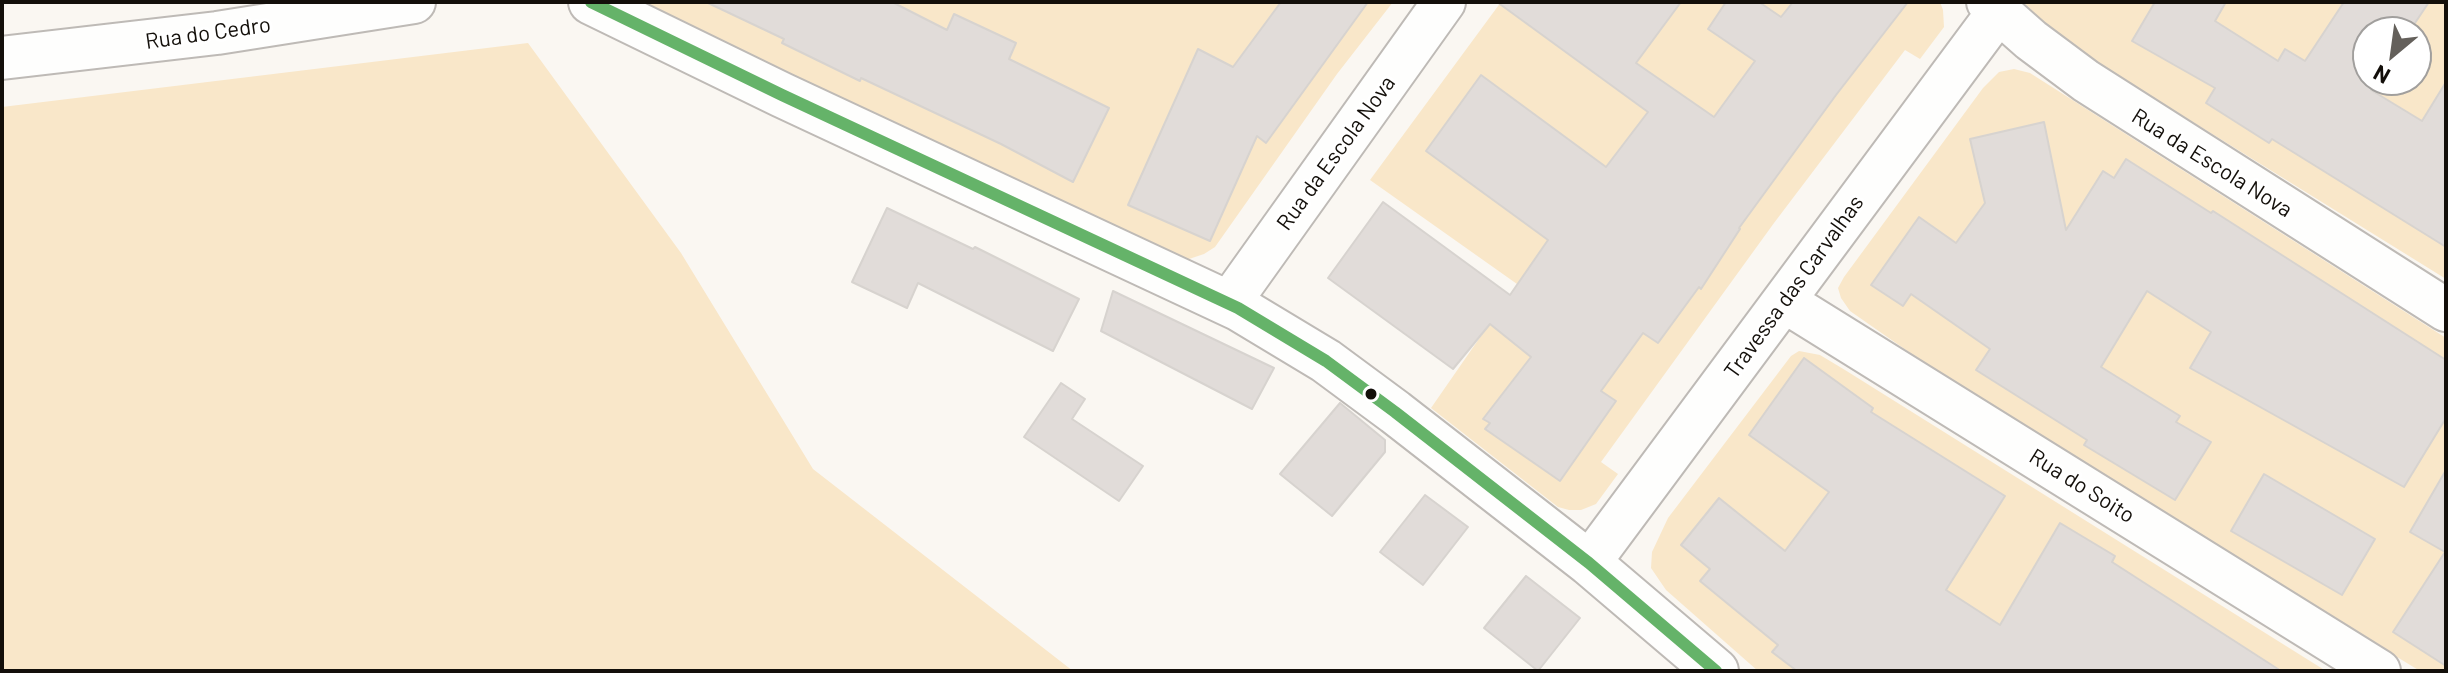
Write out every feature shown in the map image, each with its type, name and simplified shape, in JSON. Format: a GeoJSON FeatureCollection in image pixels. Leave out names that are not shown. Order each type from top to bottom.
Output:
{"type":"FeatureCollection","features":[{"type":"Feature","properties":{"kind":"street","name":"Rua do Cedro"},"geometry":{"type":"LineString","coordinates":[[2,58],[217,33],[414,2]]}},
{"type":"Feature","properties":{"kind":"street"},"geometry":{"type":"LineString","coordinates":[[591,2],[782,95],[1229,303],[1326,361],[1589,563],[1716,671]]}},
{"type":"Feature","properties":{"kind":"street","name":"Rua da Escola Nova"},"geometry":{"type":"LineString","coordinates":[[1229,303],[1444,2]]}},
{"type":"Feature","properties":{"kind":"street","name":"Rua da Escola Nova"},"geometry":{"type":"LineString","coordinates":[[1994,7],[2031,40],[2098,90],[2446,310]]}},
{"type":"Feature","properties":{"kind":"street","name":"Travessa das Carvalhas"},"geometry":{"type":"LineString","coordinates":[[1589,563],[1784,301],[1994,7]]}},
{"type":"Feature","properties":{"kind":"street","name":"Rua do Soito"},"geometry":{"type":"LineString","coordinates":[[1784,301],[2379,671]]}},
{"type":"Feature","properties":{"kind":"shaded area"},"geometry":{"type":"Polygon","coordinates":[[[641,2],[1393,2],[1337,74],[1215,247],[1186,260],[1090,219],[641,2]]]}},
{"type":"Feature","properties":{"kind":"shaded area"},"geometry":{"type":"Polygon","coordinates":[[[1501,2],[1940,2],[1943,10],[1944,27],[1920,59],[1905,50],[1774,223],[1601,462],[1618,474],[1596,504],[1581,510],[1558,507],[1431,408],[1517,284],[1370,180],[1501,2]]]}},
{"type":"Feature","properties":{"kind":"shaded area"},"geometry":{"type":"Polygon","coordinates":[[[2023,2],[2446,2],[2446,279],[2080,52],[2023,2]]]}},
{"type":"Feature","properties":{"kind":"shaded area"},"geometry":{"type":"Polygon","coordinates":[[[528,43],[681,253],[813,469],[1073,671],[2,671],[2,107],[528,43]]]}},
{"type":"Feature","properties":{"kind":"shaded area"},"geometry":{"type":"Polygon","coordinates":[[[2014,69],[2030,73],[2446,338],[2446,671],[2420,671],[1949,380],[1850,311],[1838,288],[1844,277],[1983,88],[1999,72],[2014,69]]]}},
{"type":"Feature","properties":{"kind":"shaded area"},"geometry":{"type":"Polygon","coordinates":[[[1799,351],[1820,355],[1845,370],[2326,671],[1758,671],[1666,590],[1651,568],[1652,552],[1668,518],[1791,356],[1799,351]]]}},
{"type":"Feature","properties":{"kind":"building"},"geometry":{"type":"Polygon","coordinates":[[[706,2],[892,2],[947,30],[954,14],[1016,43],[1009,59],[1109,108],[1073,182],[1001,144],[782,43],[784,39],[706,2]]]}},
{"type":"Feature","properties":{"kind":"building"},"geometry":{"type":"Polygon","coordinates":[[[1281,2],[1368,2],[1266,143],[1257,136],[1210,241],[1128,205],[1198,49],[1233,67],[1281,2]]]}},
{"type":"Feature","properties":{"kind":"building"},"geometry":{"type":"Polygon","coordinates":[[[1497,2],[1681,2],[1636,63],[1714,117],[1755,61],[1708,29],[1726,2],[1759,2],[1781,17],[1793,2],[1908,2],[1836,95],[1739,228],[1701,289],[1699,287],[1658,343],[1643,333],[1601,391],[1616,401],[1560,481],[1485,429],[1490,423],[1483,419],[1531,357],[1490,324],[1453,369],[1328,278],[1383,202],[1510,295],[1548,240],[1426,151],[1481,75],[1606,167],[1648,112],[1497,2]]]}},
{"type":"Feature","properties":{"kind":"building"},"geometry":{"type":"Polygon","coordinates":[[[2155,2],[2226,2],[2215,21],[2278,61],[2285,49],[2305,61],[2344,2],[2429,2],[2420,16],[2352,16],[2352,96],[2381,96],[2422,121],[2446,82],[2446,247],[2272,139],[2269,143],[2206,103],[2215,88],[2132,41],[2155,2]]]}},
{"type":"Feature","properties":{"kind":"building"},"geometry":{"type":"Polygon","coordinates":[[[2044,122],[2066,230],[2103,171],[2114,178],[2126,159],[2446,360],[2446,418],[2404,487],[2190,368],[2211,332],[2147,291],[2101,367],[2180,416],[2176,422],[2211,442],[2175,500],[2084,445],[2087,440],[1976,370],[1990,349],[1911,294],[1903,306],[1871,285],[1919,217],[1956,243],[1985,203],[1970,139],[2044,122]]]}},
{"type":"Feature","properties":{"kind":"building"},"geometry":{"type":"Polygon","coordinates":[[[887,208],[973,249],[975,247],[1079,299],[1053,351],[918,283],[907,308],[852,282],[887,208]]]}},
{"type":"Feature","properties":{"kind":"building"},"geometry":{"type":"Polygon","coordinates":[[[1113,291],[1274,368],[1252,409],[1101,331],[1113,291]]]}},
{"type":"Feature","properties":{"kind":"building"},"geometry":{"type":"Polygon","coordinates":[[[1804,358],[1873,408],[1871,412],[2005,496],[1946,590],[2000,625],[2060,523],[2115,556],[2112,562],[2281,671],[1797,671],[1772,652],[1778,645],[1700,581],[1710,569],[1681,545],[1719,498],[1785,551],[1829,492],[1749,435],[1804,358]]]}},
{"type":"Feature","properties":{"kind":"building"},"geometry":{"type":"Polygon","coordinates":[[[1061,383],[1085,399],[1072,419],[1143,466],[1119,501],[1024,437],[1061,383]]]}},
{"type":"Feature","properties":{"kind":"building"},"geometry":{"type":"Polygon","coordinates":[[[1340,403],[1385,440],[1385,452],[1332,516],[1280,474],[1340,403]]]}},
{"type":"Feature","properties":{"kind":"building"},"geometry":{"type":"Polygon","coordinates":[[[2446,470],[2446,666],[2393,632],[2445,552],[2410,532],[2446,470]]]}},
{"type":"Feature","properties":{"kind":"building"},"geometry":{"type":"Polygon","coordinates":[[[2264,474],[2375,539],[2342,595],[2231,531],[2264,474]]]}},
{"type":"Feature","properties":{"kind":"building"},"geometry":{"type":"Polygon","coordinates":[[[1425,495],[1468,527],[1423,585],[1380,552],[1425,495]]]}},
{"type":"Feature","properties":{"kind":"building"},"geometry":{"type":"Polygon","coordinates":[[[1526,576],[1580,618],[1538,671],[1484,628],[1526,576]]]}},
{"type":"Feature","properties":{"kind":"transit line"},"geometry":{"type":"LineString","coordinates":[[591,2],[782,95],[1238,308],[1326,361],[1395,412],[1589,563],[1716,671]]}}]}
